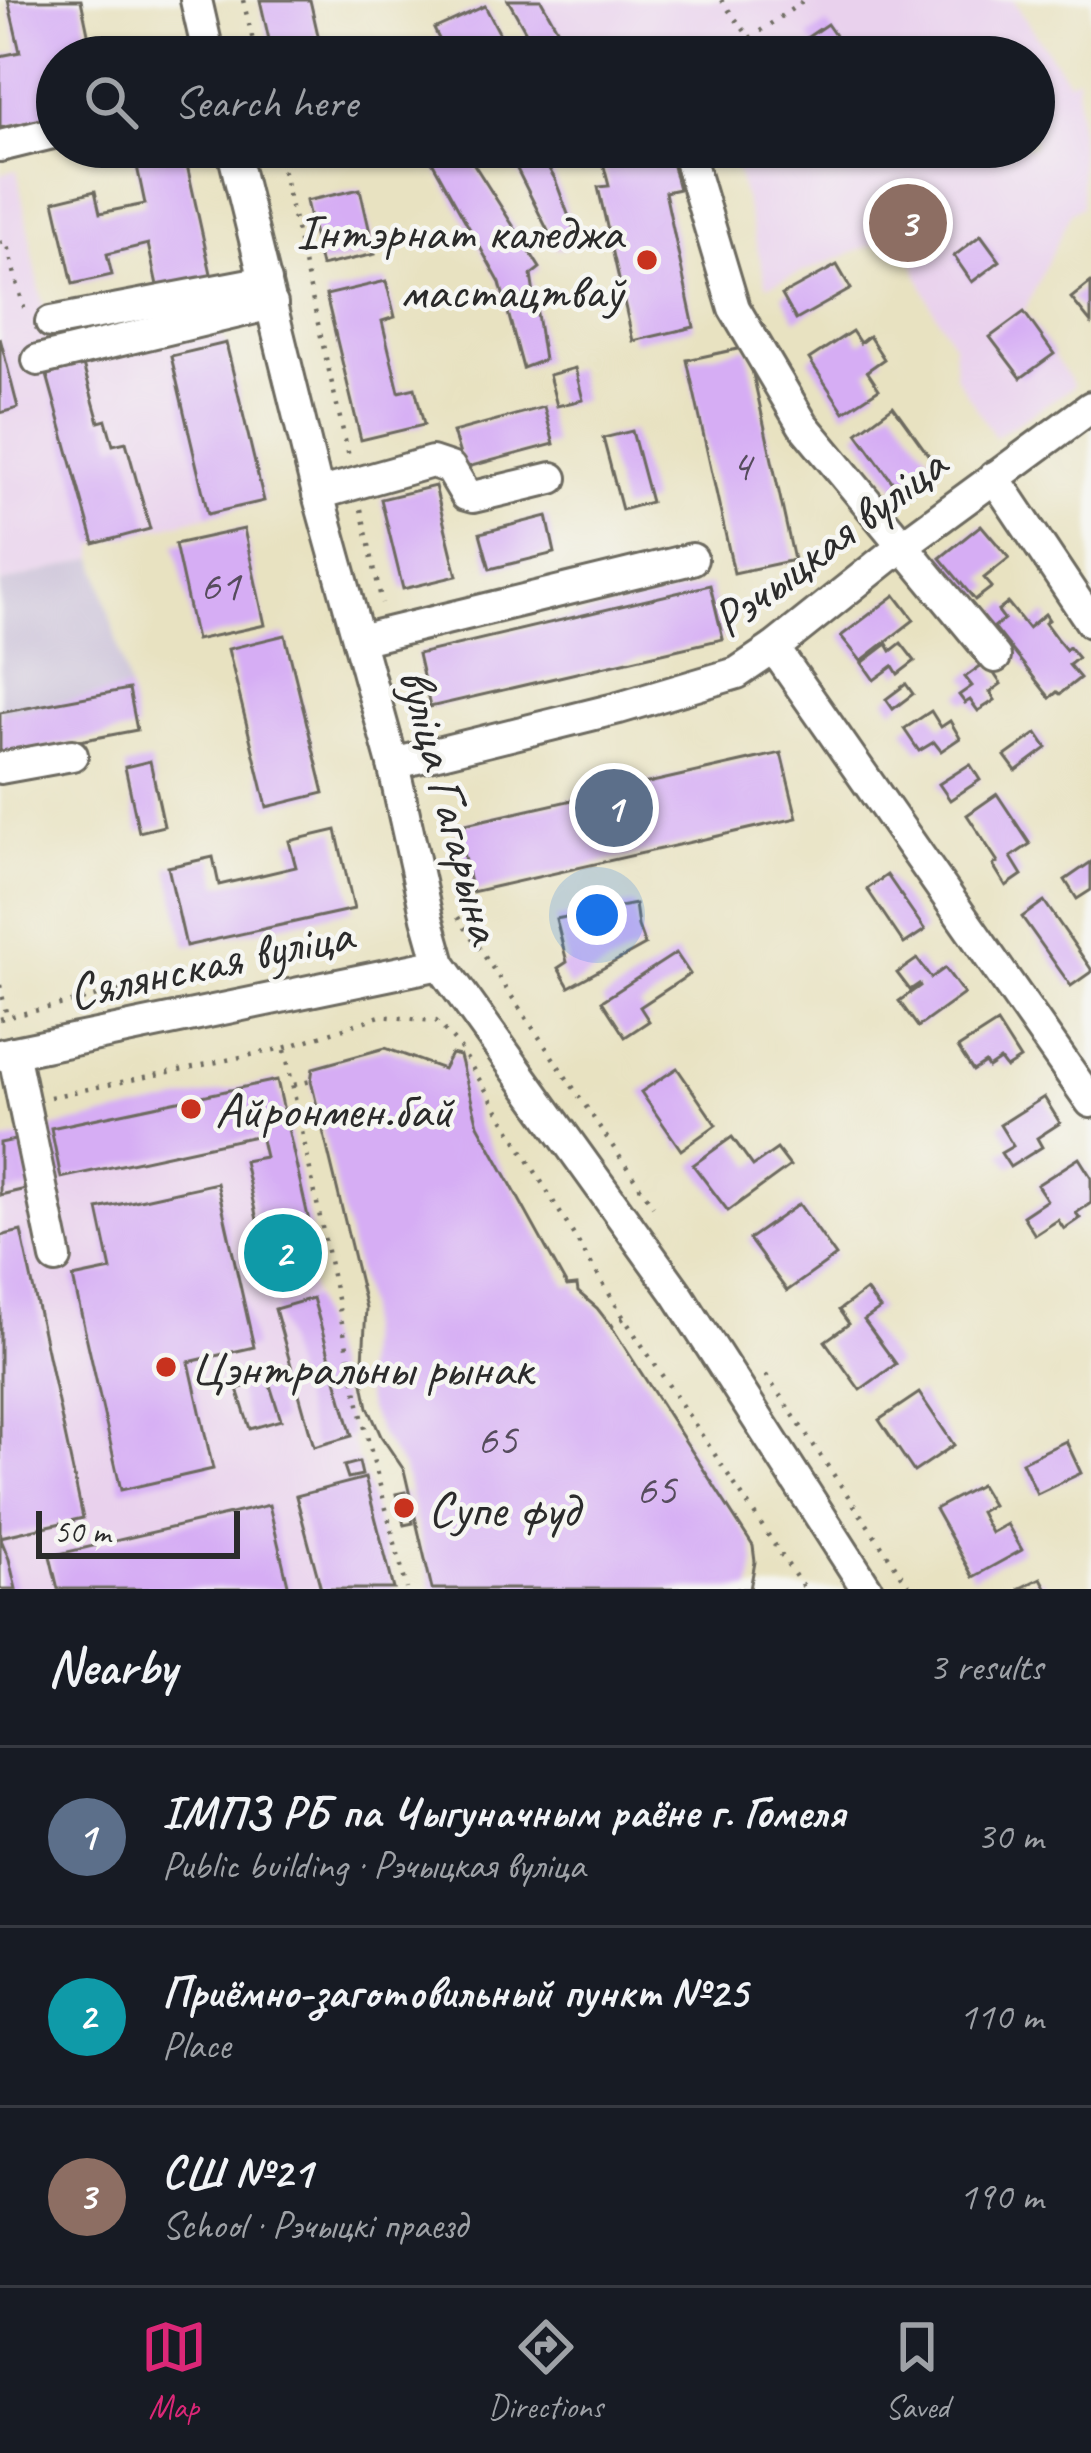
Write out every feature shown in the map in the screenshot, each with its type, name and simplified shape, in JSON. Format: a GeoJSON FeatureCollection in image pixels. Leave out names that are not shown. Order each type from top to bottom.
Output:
{"type":"FeatureCollection","features":[{"type":"Feature","properties":{"kind":"street"},"geometry":{"type":"LineString","coordinates":[[196,0],[204,36]]}},
{"type":"Feature","properties":{"kind":"street"},"geometry":{"type":"LineString","coordinates":[[0,146],[36,137]]}},
{"type":"Feature","properties":{"kind":"street","name":"вуліца Гагарына"},"geometry":{"type":"LineString","coordinates":[[237,168],[318,494],[374,637],[393,764],[440,964],[676,1292],[868,1589]]}},
{"type":"Feature","properties":{"kind":"street"},"geometry":{"type":"LineString","coordinates":[[692,168],[734,308],[803,425],[995,657]]}},
{"type":"Feature","properties":{"kind":"street"},"geometry":{"type":"LineString","coordinates":[[51,322],[269,292]]}},
{"type":"Feature","properties":{"kind":"street"},"geometry":{"type":"LineString","coordinates":[[38,360],[269,292]]}},
{"type":"Feature","properties":{"kind":"street","name":"Рэчыцкая вуліца"},"geometry":{"type":"LineString","coordinates":[[393,764],[619,708],[737,673],[1091,407]]}},
{"type":"Feature","properties":{"kind":"street"},"geometry":{"type":"LineString","coordinates":[[318,494],[432,462],[450,468],[466,495],[473,496],[552,478]]}},
{"type":"Feature","properties":{"kind":"street"},"geometry":{"type":"LineString","coordinates":[[994,477],[1091,622]]}},
{"type":"Feature","properties":{"kind":"street"},"geometry":{"type":"LineString","coordinates":[[374,637],[692,559]]}},
{"type":"Feature","properties":{"kind":"street"},"geometry":{"type":"LineString","coordinates":[[774,648],[1091,1102]]}},
{"type":"Feature","properties":{"kind":"street"},"geometry":{"type":"LineString","coordinates":[[0,768],[72,755]]}},
{"type":"Feature","properties":{"kind":"street","name":"Сялянская вуліца"},"geometry":{"type":"LineString","coordinates":[[6,1053],[440,964]]}},
{"type":"Feature","properties":{"kind":"street"},"geometry":{"type":"LineString","coordinates":[[6,1053],[24,1103],[56,1258]]}},
{"type":"Feature","properties":{"kind":"path"},"geometry":{"type":"LineString","coordinates":[[244,0],[252,36]]}},
{"type":"Feature","properties":{"kind":"path"},"geometry":{"type":"LineString","coordinates":[[721,0],[748,36]]}},
{"type":"Feature","properties":{"kind":"path"},"geometry":{"type":"LineString","coordinates":[[753,36],[805,0]]}},
{"type":"Feature","properties":{"kind":"path"},"geometry":{"type":"LineString","coordinates":[[282,168],[355,483],[374,637]]}},
{"type":"Feature","properties":{"kind":"path"},"geometry":{"type":"LineString","coordinates":[[0,243],[6,242],[38,360]]}},
{"type":"Feature","properties":{"kind":"path"},"geometry":{"type":"LineString","coordinates":[[453,910],[662,1220]]}},
{"type":"Feature","properties":{"kind":"path"},"geometry":{"type":"LineString","coordinates":[[0,985],[3,1018],[127,989]]}},
{"type":"Feature","properties":{"kind":"path"},"geometry":{"type":"LineString","coordinates":[[24,1103],[284,1048],[380,1016],[436,1021],[473,1067],[624,1318],[804,1589]]}},
{"type":"Feature","properties":{"kind":"path"},"geometry":{"type":"LineString","coordinates":[[284,1048],[360,1408],[407,1589]]}},
{"type":"Feature","properties":{"kind":"path"},"geometry":{"type":"LineString","coordinates":[[292,1085],[311,1081]]}},
{"type":"Feature","properties":{"kind":"path"},"geometry":{"type":"LineString","coordinates":[[611,1326],[624,1318]]}},
{"type":"Feature","properties":{"kind":"path"},"geometry":{"type":"LineString","coordinates":[[767,1376],[911,1589]]}},
{"type":"Feature","properties":{"kind":"path"},"geometry":{"type":"LineString","coordinates":[[360,1408],[368,1407]]}},
{"type":"Feature","properties":{"kind":"shaded area"},"geometry":{"type":"Polygon","coordinates":[[[541,0],[1013,0],[1037,36],[561,36],[541,0]]]}},
{"type":"Feature","properties":{"kind":"shaded area"},"geometry":{"type":"Polygon","coordinates":[[[1055,62],[1068,81],[1077,77],[1082,207],[1071,212],[1024,312],[1074,386],[995,437],[955,375],[953,343],[901,234],[767,286],[736,168],[1055,168],[1055,62]]]}},
{"type":"Feature","properties":{"kind":"shaded area"},"geometry":{"type":"Polygon","coordinates":[[[17,170],[50,344],[208,309],[226,343],[264,501],[95,544],[95,558],[0,584],[0,174],[17,170]]]}},
{"type":"Feature","properties":{"kind":"shaded area"},"geometry":{"type":"Polygon","coordinates":[[[95,558],[129,689],[0,713],[0,584],[95,558]]]}},
{"type":"Feature","properties":{"kind":"shaded area","name":"Цэнтральны рынак"},"geometry":{"type":"Polygon","coordinates":[[[51,1128],[61,1177],[260,1135],[265,1157],[244,1162],[269,1273],[305,1266],[392,1589],[0,1589],[0,1143],[51,1128]]]}},
{"type":"Feature","properties":{"kind":"building"},"geometry":{"type":"Polygon","coordinates":[[[8,0],[81,0],[89,36],[36,36],[36,120],[0,128],[0,56],[20,52],[8,0]]]}},
{"type":"Feature","properties":{"kind":"building"},"geometry":{"type":"Polygon","coordinates":[[[260,0],[310,0],[318,36],[268,36],[260,0]]]}},
{"type":"Feature","properties":{"kind":"building"},"geometry":{"type":"Polygon","coordinates":[[[508,0],[541,0],[561,36],[528,36],[508,0]]]}},
{"type":"Feature","properties":{"kind":"building"},"geometry":{"type":"Polygon","coordinates":[[[485,6],[501,36],[438,36],[434,29],[485,6]]]}},
{"type":"Feature","properties":{"kind":"building"},"geometry":{"type":"Polygon","coordinates":[[[827,24],[835,36],[809,36],[827,24]]]}},
{"type":"Feature","properties":{"kind":"building"},"geometry":{"type":"Polygon","coordinates":[[[137,168],[188,168],[214,287],[160,299],[148,244],[107,254],[112,275],[73,284],[54,201],[95,191],[100,213],[145,204],[137,168]]]}},
{"type":"Feature","properties":{"kind":"building"},"geometry":{"type":"Polygon","coordinates":[[[436,168],[476,168],[540,268],[531,275],[544,360],[523,368],[500,283],[436,168]]]}},
{"type":"Feature","properties":{"kind":"building"},"geometry":{"type":"Polygon","coordinates":[[[548,168],[579,244],[557,249],[517,169],[548,168]]]}},
{"type":"Feature","properties":{"kind":"building","name":"Інтэрнат каледжа мастацтваў"},"geometry":{"type":"Polygon","coordinates":[[[604,168],[674,168],[679,189],[665,192],[694,327],[633,341],[598,187],[609,186],[604,168]]]}},
{"type":"Feature","properties":{"kind":"building"},"geometry":{"type":"Polygon","coordinates":[[[360,189],[375,254],[321,266],[306,201],[360,189]]]}},
{"type":"Feature","properties":{"kind":"building"},"geometry":{"type":"Polygon","coordinates":[[[981,235],[1000,261],[972,282],[954,256],[981,235]]]}},
{"type":"Feature","properties":{"kind":"building"},"geometry":{"type":"Polygon","coordinates":[[[837,265],[851,289],[796,320],[782,295],[837,265]]]}},
{"type":"Feature","properties":{"kind":"building"},"geometry":{"type":"Polygon","coordinates":[[[386,281],[395,317],[382,321],[399,392],[415,388],[424,425],[361,440],[326,295],[386,281]]]}},
{"type":"Feature","properties":{"kind":"building"},"geometry":{"type":"Polygon","coordinates":[[[1091,282],[1091,323],[1071,298],[1091,282]]]}},
{"type":"Feature","properties":{"kind":"building"},"geometry":{"type":"Polygon","coordinates":[[[1024,312],[1054,354],[1021,378],[990,337],[1024,312]]]}},
{"type":"Feature","properties":{"kind":"building"},"geometry":{"type":"Polygon","coordinates":[[[852,331],[860,343],[869,336],[884,359],[867,371],[879,389],[844,412],[809,359],[852,331]]]}},
{"type":"Feature","properties":{"kind":"building"},"geometry":{"type":"Polygon","coordinates":[[[0,338],[18,408],[0,413],[0,338]]]}},
{"type":"Feature","properties":{"kind":"building"},"geometry":{"type":"Polygon","coordinates":[[[226,343],[264,501],[208,514],[171,356],[226,343]]]}},
{"type":"Feature","properties":{"kind":"building"},"geometry":{"type":"Polygon","coordinates":[[[747,347],[794,560],[734,573],[687,360],[747,347]]]}},
{"type":"Feature","properties":{"kind":"building"},"geometry":{"type":"Polygon","coordinates":[[[83,365],[99,422],[106,420],[113,445],[126,442],[150,529],[94,544],[47,375],[83,365]]]}},
{"type":"Feature","properties":{"kind":"building"},"geometry":{"type":"Polygon","coordinates":[[[575,368],[583,400],[557,406],[549,375],[575,368]]]}},
{"type":"Feature","properties":{"kind":"building"},"geometry":{"type":"Polygon","coordinates":[[[893,406],[940,471],[904,498],[857,433],[893,406]]]}},
{"type":"Feature","properties":{"kind":"building"},"geometry":{"type":"Polygon","coordinates":[[[544,407],[554,444],[464,468],[453,432],[544,407]]]}},
{"type":"Feature","properties":{"kind":"building"},"geometry":{"type":"Polygon","coordinates":[[[632,431],[651,502],[622,510],[603,438],[632,431]]]}},
{"type":"Feature","properties":{"kind":"building"},"geometry":{"type":"Polygon","coordinates":[[[435,486],[457,576],[403,589],[381,499],[435,486]]]}},
{"type":"Feature","properties":{"kind":"building"},"geometry":{"type":"Polygon","coordinates":[[[547,516],[555,553],[490,569],[480,533],[547,516]]]}},
{"type":"Feature","properties":{"kind":"building"},"geometry":{"type":"Polygon","coordinates":[[[981,525],[1009,558],[984,578],[992,587],[975,600],[940,558],[981,525]]]}},
{"type":"Feature","properties":{"kind":"building"},"geometry":{"type":"Polygon","coordinates":[[[244,529],[265,625],[196,640],[175,544],[244,529]]]}},
{"type":"Feature","properties":{"kind":"building"},"geometry":{"type":"Polygon","coordinates":[[[710,585],[723,639],[430,707],[418,654],[710,585]]]}},
{"type":"Feature","properties":{"kind":"building"},"geometry":{"type":"Polygon","coordinates":[[[895,595],[914,620],[861,661],[841,636],[895,595]]]}},
{"type":"Feature","properties":{"kind":"building"},"geometry":{"type":"Polygon","coordinates":[[[1008,603],[1028,628],[1045,614],[1049,620],[1045,623],[1056,638],[1078,658],[1069,665],[1080,678],[1060,694],[1050,698],[994,627],[1004,619],[998,611],[1008,603]]]}},
{"type":"Feature","properties":{"kind":"building"},"geometry":{"type":"Polygon","coordinates":[[[285,635],[324,793],[267,807],[228,649],[285,635]]]}},
{"type":"Feature","properties":{"kind":"building"},"geometry":{"type":"Polygon","coordinates":[[[901,643],[915,661],[898,674],[893,666],[874,680],[862,663],[887,644],[891,651],[901,643]]]}},
{"type":"Feature","properties":{"kind":"building"},"geometry":{"type":"Polygon","coordinates":[[[986,662],[1001,684],[990,692],[995,700],[978,711],[959,695],[972,686],[965,677],[986,662]]]}},
{"type":"Feature","properties":{"kind":"building"},"geometry":{"type":"Polygon","coordinates":[[[906,684],[913,694],[893,709],[886,699],[906,684]]]}},
{"type":"Feature","properties":{"kind":"building"},"geometry":{"type":"Polygon","coordinates":[[[129,689],[137,730],[0,756],[0,713],[129,689]]]}},
{"type":"Feature","properties":{"kind":"building"},"geometry":{"type":"Polygon","coordinates":[[[931,711],[941,727],[950,721],[960,738],[941,751],[934,742],[919,751],[904,729],[931,711]]]}},
{"type":"Feature","properties":{"kind":"building"},"geometry":{"type":"Polygon","coordinates":[[[1037,733],[1047,748],[1016,771],[1005,756],[1037,733]]]}},
{"type":"Feature","properties":{"kind":"building"},"geometry":{"type":"Polygon","coordinates":[[[781,753],[797,818],[472,892],[457,826],[781,753]]]}},
{"type":"Feature","properties":{"kind":"building"},"geometry":{"type":"Polygon","coordinates":[[[150,761],[164,826],[139,832],[125,767],[150,761]]]}},
{"type":"Feature","properties":{"kind":"building"},"geometry":{"type":"Polygon","coordinates":[[[970,764],[980,780],[950,800],[939,784],[970,764]]]}},
{"type":"Feature","properties":{"kind":"building"},"geometry":{"type":"Polygon","coordinates":[[[997,794],[1030,844],[1011,857],[1022,875],[1006,886],[993,865],[998,862],[967,815],[997,794]]]}},
{"type":"Feature","properties":{"kind":"building"},"geometry":{"type":"Polygon","coordinates":[[[336,830],[354,909],[186,946],[168,867],[213,857],[219,885],[296,867],[289,841],[336,830]]]}},
{"type":"Feature","properties":{"kind":"building"},"geometry":{"type":"Polygon","coordinates":[[[1091,862],[1091,890],[1077,899],[1065,880],[1091,862]]]}},
{"type":"Feature","properties":{"kind":"building"},"geometry":{"type":"Polygon","coordinates":[[[887,875],[925,930],[904,944],[867,889],[887,875]]]}},
{"type":"Feature","properties":{"kind":"building"},"geometry":{"type":"Polygon","coordinates":[[[1044,901],[1091,969],[1071,986],[1022,917],[1044,901]]]}},
{"type":"Feature","properties":{"kind":"building"},"geometry":{"type":"Polygon","coordinates":[[[635,904],[645,945],[569,987],[558,968],[567,962],[556,919],[635,904]]]}},
{"type":"Feature","properties":{"kind":"building"},"geometry":{"type":"Polygon","coordinates":[[[676,953],[690,974],[640,1007],[649,1021],[625,1037],[602,1001],[676,953]]]}},
{"type":"Feature","properties":{"kind":"building"},"geometry":{"type":"Polygon","coordinates":[[[917,959],[931,978],[945,968],[964,994],[918,1027],[899,1001],[920,986],[910,990],[897,973],[917,959]]]}},
{"type":"Feature","properties":{"kind":"building"},"geometry":{"type":"Polygon","coordinates":[[[997,1023],[1020,1059],[1006,1068],[1000,1060],[973,1071],[958,1048],[997,1023]]]}},
{"type":"Feature","properties":{"kind":"building"},"geometry":{"type":"Polygon","coordinates":[[[385,1048],[443,1069],[451,1054],[460,1056],[478,1125],[567,1286],[577,1285],[578,1292],[611,1326],[753,1546],[750,1589],[432,1589],[404,1470],[368,1407],[362,1378],[366,1308],[311,1081],[313,1068],[385,1048]]]}},
{"type":"Feature","properties":{"kind":"building"},"geometry":{"type":"Polygon","coordinates":[[[677,1068],[716,1125],[681,1150],[641,1092],[677,1068]]]}},
{"type":"Feature","properties":{"kind":"building"},"geometry":{"type":"Polygon","coordinates":[[[277,1080],[311,1230],[297,1232],[305,1266],[269,1274],[244,1161],[265,1157],[260,1135],[61,1178],[51,1128],[277,1080]]]}},
{"type":"Feature","properties":{"kind":"building"},"geometry":{"type":"Polygon","coordinates":[[[1044,1097],[1060,1123],[1037,1138],[1042,1147],[1010,1167],[1001,1153],[1013,1146],[1000,1125],[1044,1097]]]}},
{"type":"Feature","properties":{"kind":"building"},"geometry":{"type":"Polygon","coordinates":[[[732,1137],[753,1166],[777,1149],[790,1166],[728,1211],[693,1165],[732,1137]]]}},
{"type":"Feature","properties":{"kind":"building"},"geometry":{"type":"Polygon","coordinates":[[[20,1139],[30,1188],[0,1195],[0,1143],[20,1139]]]}},
{"type":"Feature","properties":{"kind":"building"},"geometry":{"type":"Polygon","coordinates":[[[1079,1158],[1091,1177],[1091,1203],[1064,1229],[1058,1220],[1035,1235],[1023,1216],[1047,1200],[1037,1185],[1079,1158]]]}},
{"type":"Feature","properties":{"kind":"building"},"geometry":{"type":"Polygon","coordinates":[[[217,1183],[254,1347],[189,1362],[213,1469],[121,1490],[73,1278],[111,1270],[98,1209],[217,1183]]]}},
{"type":"Feature","properties":{"kind":"building"},"geometry":{"type":"Polygon","coordinates":[[[799,1204],[836,1256],[787,1291],[749,1239],[799,1204]]]}},
{"type":"Feature","properties":{"kind":"building"},"geometry":{"type":"Polygon","coordinates":[[[21,1231],[83,1518],[0,1537],[0,1236],[21,1231]]]}},
{"type":"Feature","properties":{"kind":"building"},"geometry":{"type":"Polygon","coordinates":[[[866,1290],[880,1309],[864,1320],[896,1364],[860,1390],[825,1341],[849,1324],[839,1310],[866,1290]]]}},
{"type":"Feature","properties":{"kind":"building"},"geometry":{"type":"Polygon","coordinates":[[[313,1298],[352,1436],[314,1447],[275,1309],[313,1298]]]}},
{"type":"Feature","properties":{"kind":"building"},"geometry":{"type":"Polygon","coordinates":[[[268,1379],[281,1420],[250,1429],[237,1389],[268,1379]]]}},
{"type":"Feature","properties":{"kind":"building"},"geometry":{"type":"Polygon","coordinates":[[[919,1393],[954,1445],[914,1472],[879,1420],[919,1393]]]}},
{"type":"Feature","properties":{"kind":"building"},"geometry":{"type":"Polygon","coordinates":[[[1066,1441],[1081,1473],[1037,1494],[1022,1462],[1066,1441]]]}},
{"type":"Feature","properties":{"kind":"building"},"geometry":{"type":"Polygon","coordinates":[[[359,1462],[362,1475],[348,1478],[344,1466],[359,1462]]]}},
{"type":"Feature","properties":{"kind":"building"},"geometry":{"type":"Polygon","coordinates":[[[365,1478],[394,1589],[321,1589],[296,1496],[365,1478]]]}},
{"type":"Feature","properties":{"kind":"building"},"geometry":{"type":"Polygon","coordinates":[[[980,1485],[992,1505],[980,1512],[991,1533],[1007,1524],[1022,1550],[973,1577],[935,1509],[980,1485]]]}},
{"type":"Feature","properties":{"kind":"building","name":"Супе фуд"},"geometry":{"type":"Polygon","coordinates":[[[405,1492],[413,1523],[404,1525],[396,1494],[405,1492]]]}},
{"type":"Feature","properties":{"kind":"building"},"geometry":{"type":"Polygon","coordinates":[[[269,1505],[289,1589],[58,1589],[50,1556],[269,1505]]]}},
{"type":"Feature","properties":{"kind":"building"},"geometry":{"type":"Polygon","coordinates":[[[0,1537],[9,1559],[16,1589],[0,1589],[0,1537]]]}},
{"type":"Feature","properties":{"kind":"building"},"geometry":{"type":"Polygon","coordinates":[[[1041,1578],[1047,1589],[1018,1589],[1041,1578]]]}},
{"type":"Feature","properties":{"kind":"place","name":"СШ №21"},"geometry":{"type":"Point","coordinates":[908,223]}},
{"type":"Feature","properties":{"kind":"place","name":"Інтэрнат каледжа мастацтваў"},"geometry":{"type":"Point","coordinates":[647,260]}},
{"type":"Feature","properties":{"kind":"place","name":"ІМПЗ РБ па Чыгуначным раёне г. Гомеля"},"geometry":{"type":"Point","coordinates":[614,808]}},
{"type":"Feature","properties":{"kind":"place","name":"Айронмен.бай"},"geometry":{"type":"Point","coordinates":[191,1109]}},
{"type":"Feature","properties":{"kind":"place","name":"Приёмно-заготовильный пункт №25"},"geometry":{"type":"Point","coordinates":[283,1253]}},
{"type":"Feature","properties":{"kind":"place","name":"Цэнтральны рынак"},"geometry":{"type":"Point","coordinates":[166,1367]}},
{"type":"Feature","properties":{"kind":"place","name":"Супе фуд"},"geometry":{"type":"Point","coordinates":[404,1508]}}]}
